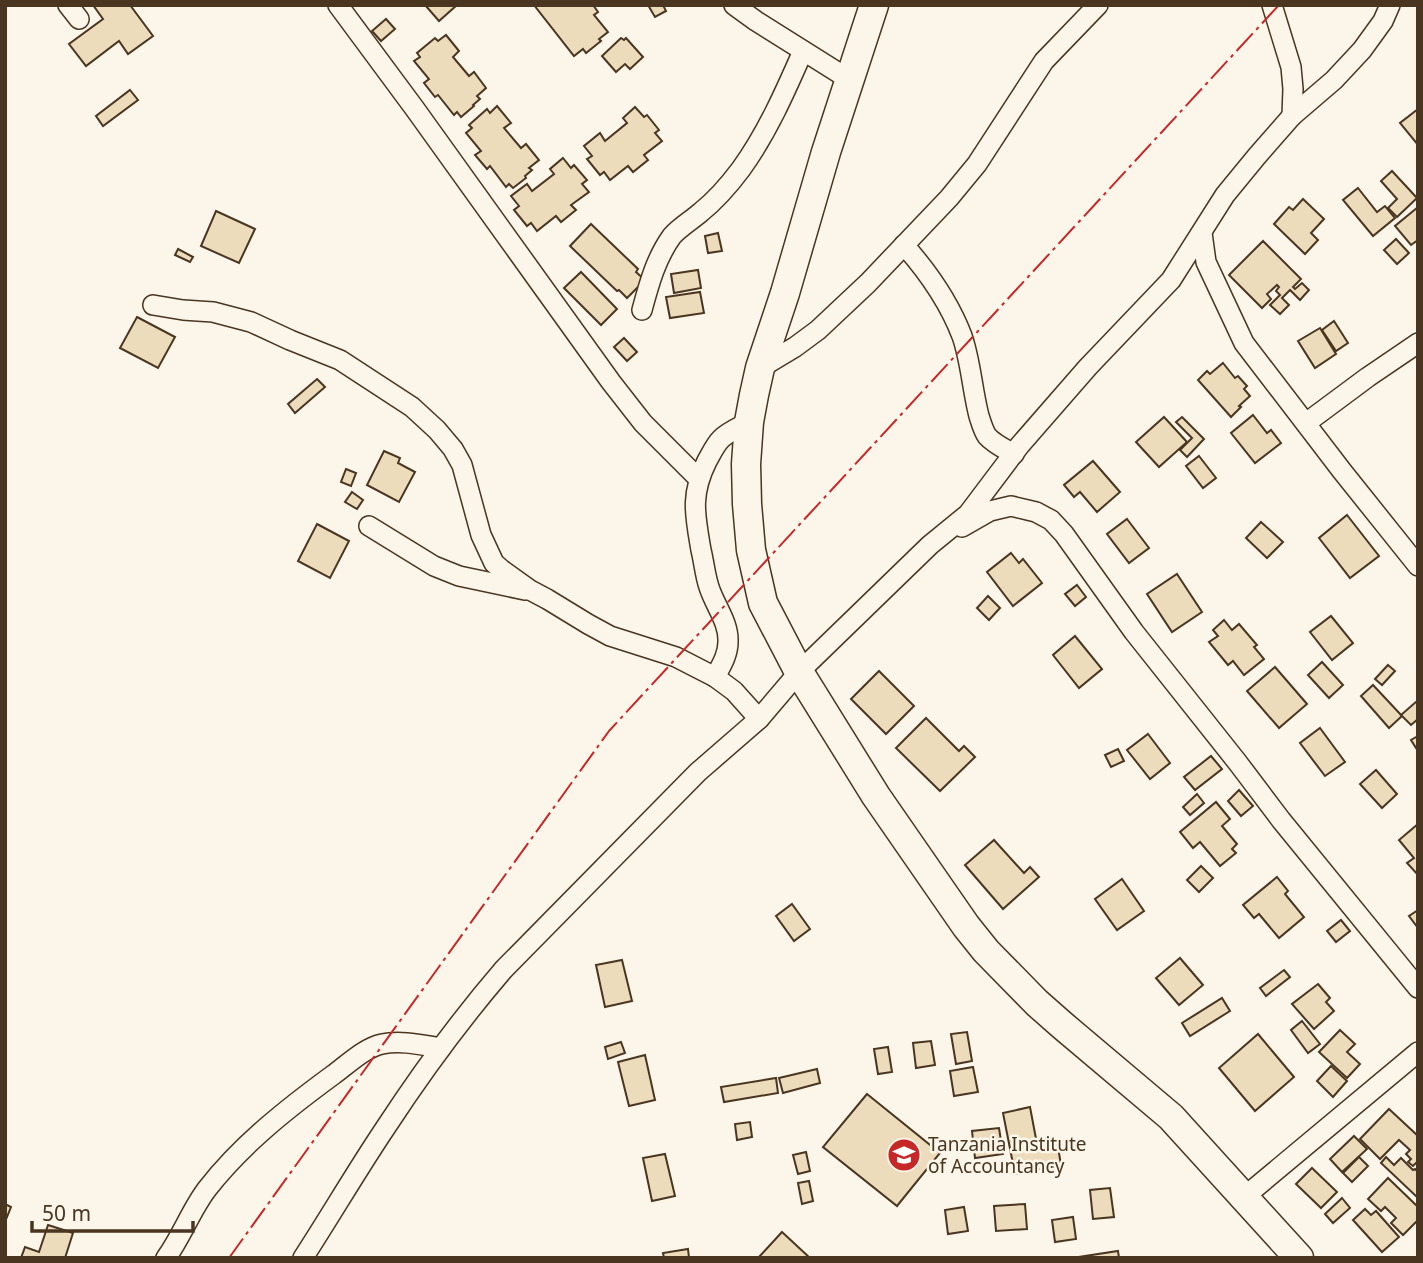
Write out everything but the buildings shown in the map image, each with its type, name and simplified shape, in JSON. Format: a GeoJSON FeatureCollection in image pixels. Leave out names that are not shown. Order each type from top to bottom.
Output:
{"type":"FeatureCollection","features":[{"type":"Feature","properties":{"kind":"main road"},"geometry":{"type":"LineString","coordinates":[[874,5],[760,368],[749,422],[746,464],[751,550],[763,603],[799,672],[909,845],[986,951],[1062,1026],[1171,1117],[1299,1258]]}},
{"type":"Feature","properties":{"kind":"street"},"geometry":{"type":"LineString","coordinates":[[338,5],[611,382],[643,423],[699,479]]}},
{"type":"Feature","properties":{"kind":"street"},"geometry":{"type":"LineString","coordinates":[[734,5],[756,22],[850,80]]}},
{"type":"Feature","properties":{"kind":"street"},"geometry":{"type":"LineString","coordinates":[[760,368],[818,330],[868,283],[949,198],[977,164],[1044,61],[1098,5]]}},
{"type":"Feature","properties":{"kind":"street"},"geometry":{"type":"LineString","coordinates":[[1272,5],[1291,67],[1292,116]]}},
{"type":"Feature","properties":{"kind":"street"},"geometry":{"type":"LineString","coordinates":[[302,1257],[386,1126],[475,1003],[509,964],[698,772],[759,719],[799,672],[930,545],[968,514],[1087,367],[1171,280],[1225,195],[1292,116],[1334,80],[1362,50],[1383,21],[1390,5]]}},
{"type":"Feature","properties":{"kind":"street"},"geometry":{"type":"LineString","coordinates":[[642,310],[659,257],[674,234],[720,196],[741,169],[780,104],[803,51]]}},
{"type":"Feature","properties":{"kind":"street"},"geometry":{"type":"LineString","coordinates":[[1202,233],[1206,262],[1244,343],[1418,566]]}},
{"type":"Feature","properties":{"kind":"street"},"geometry":{"type":"LineString","coordinates":[[904,245],[946,301],[962,336],[986,435],[1014,454]]}},
{"type":"Feature","properties":{"kind":"street"},"geometry":{"type":"LineString","coordinates":[[153,305],[213,312],[251,322],[340,360],[412,407],[437,429],[462,466],[481,535],[494,563],[530,590],[610,636],[676,657],[715,677],[734,691],[759,719]]}},
{"type":"Feature","properties":{"kind":"street"},"geometry":{"type":"LineString","coordinates":[[1306,423],[1418,343]]}},
{"type":"Feature","properties":{"kind":"street"},"geometry":{"type":"LineString","coordinates":[[715,677],[726,657],[727,628],[709,588],[695,523],[699,479],[721,439],[749,422]]}},
{"type":"Feature","properties":{"kind":"street"},"geometry":{"type":"LineString","coordinates":[[930,545],[990,511],[1011,506],[1035,512],[1051,520],[1281,820],[1418,988]]}},
{"type":"Feature","properties":{"kind":"street"},"geometry":{"type":"LineString","coordinates":[[369,526],[434,566],[459,576],[530,590]]}},
{"type":"Feature","properties":{"kind":"street"},"geometry":{"type":"LineString","coordinates":[[166,1258],[206,1191],[226,1166],[260,1133],[312,1090],[364,1052],[381,1044],[400,1043],[440,1048]]}},
{"type":"Feature","properties":{"kind":"street"},"geometry":{"type":"LineString","coordinates":[[1243,1198],[1418,1052]]}},
{"type":"Feature","properties":{"kind":"power"},"geometry":{"type":"LineString","coordinates":[[229,1258],[609,731],[1279,5]]}},
{"type":"Feature","properties":{"kind":"place","name":"Tanzania Institute of Accountancy"},"geometry":{"type":"Point","coordinates":[904,1155]}}]}
